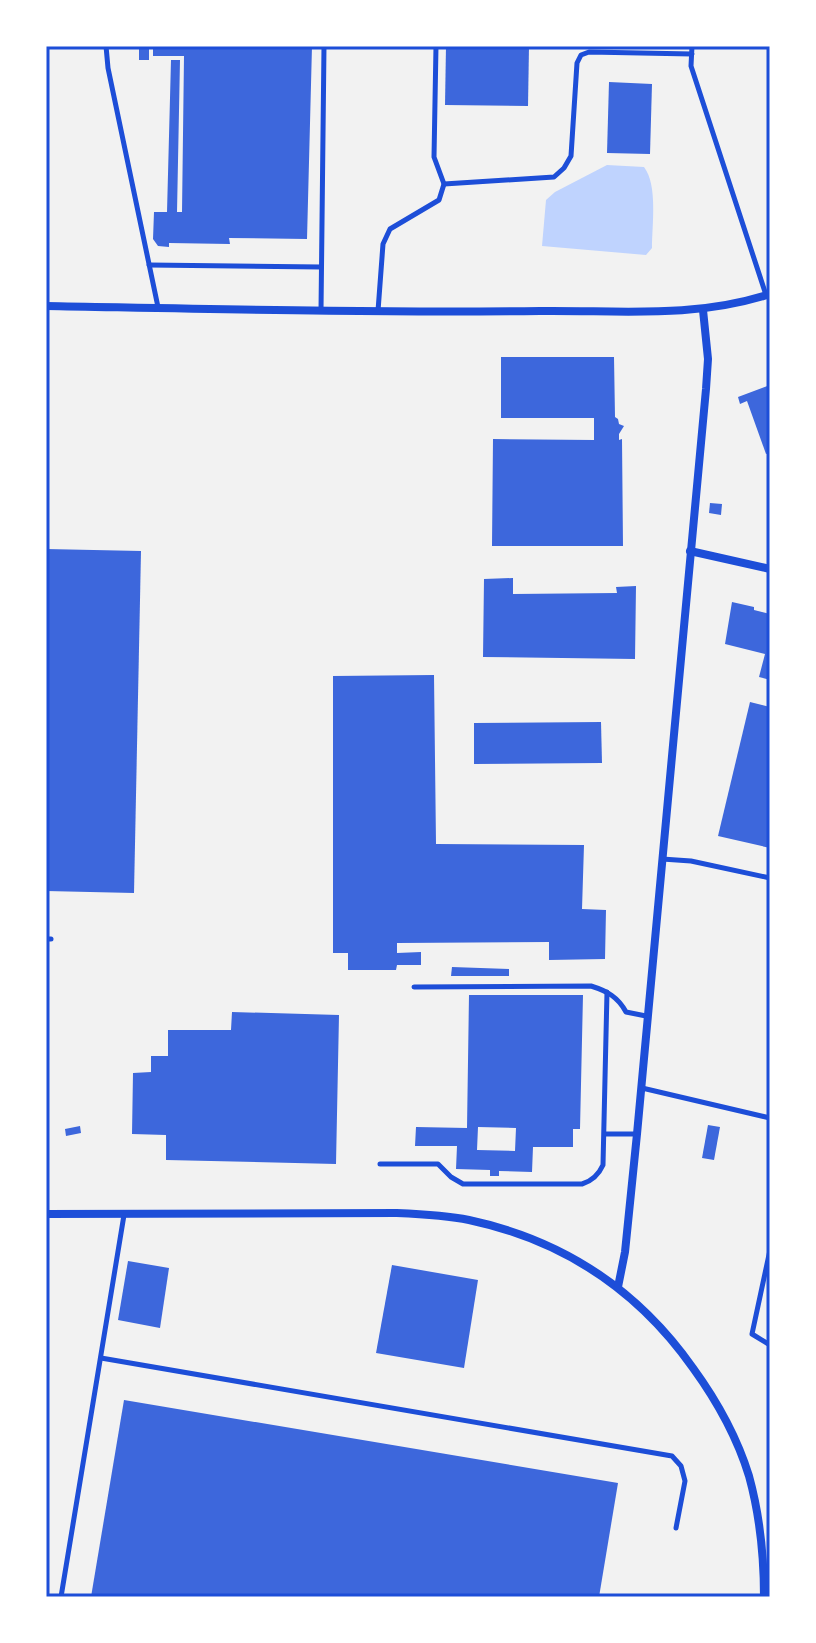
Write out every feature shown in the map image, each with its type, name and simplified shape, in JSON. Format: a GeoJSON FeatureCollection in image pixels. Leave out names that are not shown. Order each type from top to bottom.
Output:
{"type":"FeatureCollection","features":[{"type":"Feature","properties":{"kind":"street"},"geometry":{"type":"LineString","coordinates":[[46,306],[665,312],[703,310],[768,295]]}},
{"type":"Feature","properties":{"kind":"street"},"geometry":{"type":"LineString","coordinates":[[618,1287],[625,1252],[637,1134],[707,380],[703,310]]}},
{"type":"Feature","properties":{"kind":"street"},"geometry":{"type":"LineString","coordinates":[[690,551],[770,569]]}},
{"type":"Feature","properties":{"kind":"street"},"geometry":{"type":"LineString","coordinates":[[46,1214],[396,1213],[455,1218],[503,1229],[571,1257],[618,1287],[650,1314],[676,1343],[713,1397],[733,1434],[748,1474],[758,1514],[764,1562],[764,1597]]}},
{"type":"Feature","properties":{"kind":"lane"},"geometry":{"type":"LineString","coordinates":[[106,46],[158,308]]}},
{"type":"Feature","properties":{"kind":"lane"},"geometry":{"type":"LineString","coordinates":[[321,311],[324,46]]}},
{"type":"Feature","properties":{"kind":"lane"},"geometry":{"type":"LineString","coordinates":[[378,311],[383,244],[390,229],[439,200],[444,184],[434,157],[436,46]]}},
{"type":"Feature","properties":{"kind":"lane"},"geometry":{"type":"LineString","coordinates":[[692,46],[691,66],[768,295]]}},
{"type":"Feature","properties":{"kind":"lane"},"geometry":{"type":"LineString","coordinates":[[444,184],[554,177],[564,168],[571,156],[577,63],[581,55],[589,52],[692,54]]}},
{"type":"Feature","properties":{"kind":"lane"},"geometry":{"type":"LineString","coordinates":[[149,265],[321,267]]}},
{"type":"Feature","properties":{"kind":"lane"},"geometry":{"type":"LineString","coordinates":[[661,859],[691,861],[770,878]]}},
{"type":"Feature","properties":{"kind":"lane"},"geometry":{"type":"LineString","coordinates":[[414,987],[591,986],[618,999],[626,1012],[646,1016]]}},
{"type":"Feature","properties":{"kind":"lane"},"geometry":{"type":"LineString","coordinates":[[380,1164],[438,1164],[463,1184],[589,1182],[603,1165],[607,992]]}},
{"type":"Feature","properties":{"kind":"lane"},"geometry":{"type":"LineString","coordinates":[[641,1087],[770,1118]]}},
{"type":"Feature","properties":{"kind":"lane"},"geometry":{"type":"LineString","coordinates":[[605,1134],[637,1134]]}},
{"type":"Feature","properties":{"kind":"lane"},"geometry":{"type":"LineString","coordinates":[[61,1597],[125,1214]]}},
{"type":"Feature","properties":{"kind":"lane"},"geometry":{"type":"LineString","coordinates":[[770,1250],[752,1334],[770,1345]]}},
{"type":"Feature","properties":{"kind":"lane"},"geometry":{"type":"LineString","coordinates":[[101,1358],[672,1456],[681,1466],[685,1481],[676,1528]]}},
{"type":"Feature","properties":{"kind":"water"},"geometry":{"type":"Polygon","coordinates":[[[607,165],[644,167],[651,184],[652,248],[646,255],[542,246],[546,200],[555,192],[607,165]]]}},
{"type":"Feature","properties":{"kind":"building"},"geometry":{"type":"Polygon","coordinates":[[[139,46],[149,46],[149,60],[139,60],[139,46]]]}},
{"type":"Feature","properties":{"kind":"building"},"geometry":{"type":"Polygon","coordinates":[[[153,46],[312,46],[307,239],[229,238],[230,244],[169,243],[169,247],[158,246],[153,239],[154,212],[167,212],[171,60],[180,60],[177,212],[182,212],[184,56],[153,56],[153,46]]]}},
{"type":"Feature","properties":{"kind":"building"},"geometry":{"type":"Polygon","coordinates":[[[446,46],[529,46],[528,106],[445,105],[446,46]]]}},
{"type":"Feature","properties":{"kind":"building"},"geometry":{"type":"Polygon","coordinates":[[[609,82],[652,84],[650,154],[607,153],[609,82]]]}},
{"type":"Feature","properties":{"kind":"building"},"geometry":{"type":"Polygon","coordinates":[[[501,357],[614,357],[615,417],[624,426],[619,434],[619,440],[622,439],[623,546],[492,546],[493,439],[594,440],[594,418],[501,418],[501,357]]]}},
{"type":"Feature","properties":{"kind":"building"},"geometry":{"type":"Polygon","coordinates":[[[770,385],[770,453],[766,454],[747,401],[740,404],[738,397],[770,385]]]}},
{"type":"Feature","properties":{"kind":"building"},"geometry":{"type":"Polygon","coordinates":[[[710,503],[722,504],[721,515],[709,513],[710,503]]]}},
{"type":"Feature","properties":{"kind":"building"},"geometry":{"type":"Polygon","coordinates":[[[46,549],[141,551],[134,893],[46,891],[46,549]]]}},
{"type":"Feature","properties":{"kind":"building"},"geometry":{"type":"Polygon","coordinates":[[[513,578],[513,594],[617,593],[616,587],[636,586],[635,659],[483,657],[484,579],[513,578]]]}},
{"type":"Feature","properties":{"kind":"building"},"geometry":{"type":"Polygon","coordinates":[[[732,602],[770,614],[770,680],[759,677],[765,654],[725,644],[732,602]]]}},
{"type":"Feature","properties":{"kind":"building"},"geometry":{"type":"Polygon","coordinates":[[[434,675],[436,844],[584,845],[582,909],[606,910],[605,959],[549,960],[549,942],[397,943],[397,953],[421,952],[421,965],[397,965],[396,970],[348,970],[348,953],[333,953],[333,676],[434,675]]]}},
{"type":"Feature","properties":{"kind":"building"},"geometry":{"type":"Polygon","coordinates":[[[750,702],[770,707],[770,848],[718,836],[750,702]]]}},
{"type":"Feature","properties":{"kind":"building"},"geometry":{"type":"Polygon","coordinates":[[[601,722],[602,763],[474,764],[474,723],[601,722]]]}},
{"type":"Feature","properties":{"kind":"building"},"geometry":{"type":"Polygon","coordinates":[[[452,967],[509,969],[509,976],[451,976],[452,967]]]}},
{"type":"Feature","properties":{"kind":"building"},"geometry":{"type":"Polygon","coordinates":[[[469,995],[583,995],[580,1129],[573,1129],[573,1147],[533,1147],[532,1172],[499,1171],[499,1176],[490,1176],[490,1170],[456,1169],[457,1146],[415,1146],[416,1127],[467,1128],[469,995]],[[478,1127],[477,1150],[515,1151],[516,1128],[478,1127]]]}},
{"type":"Feature","properties":{"kind":"building"},"geometry":{"type":"Polygon","coordinates":[[[232,1012],[339,1015],[336,1164],[166,1160],[166,1135],[132,1134],[133,1073],[151,1072],[151,1056],[168,1056],[168,1030],[231,1030],[232,1012]]]}},
{"type":"Feature","properties":{"kind":"building"},"geometry":{"type":"Polygon","coordinates":[[[708,1125],[720,1127],[714,1160],[702,1158],[708,1125]]]}},
{"type":"Feature","properties":{"kind":"building"},"geometry":{"type":"Polygon","coordinates":[[[80,1126],[81,1133],[66,1136],[65,1129],[80,1126]]]}},
{"type":"Feature","properties":{"kind":"building"},"geometry":{"type":"Polygon","coordinates":[[[128,1261],[169,1268],[160,1328],[118,1320],[128,1261]]]}},
{"type":"Feature","properties":{"kind":"building"},"geometry":{"type":"Polygon","coordinates":[[[392,1265],[478,1280],[464,1368],[376,1353],[392,1265]]]}},
{"type":"Feature","properties":{"kind":"building"},"geometry":{"type":"Polygon","coordinates":[[[124,1400],[618,1483],[599,1597],[91,1597],[124,1400]]]}}]}
